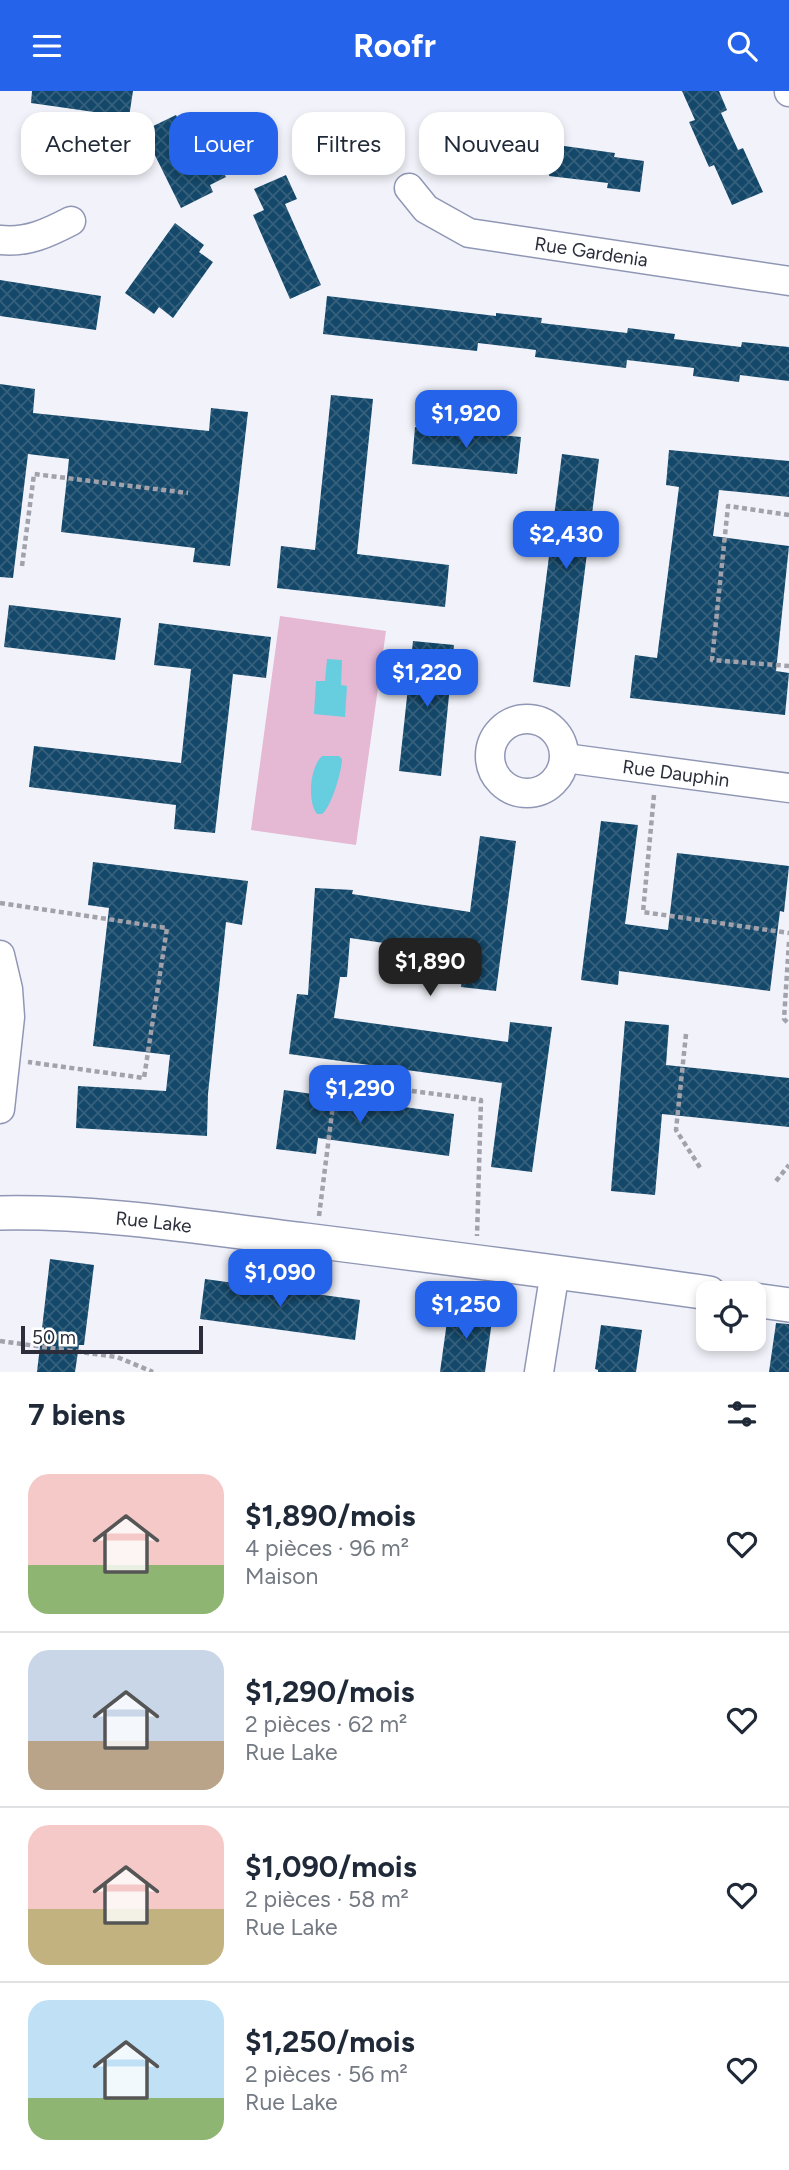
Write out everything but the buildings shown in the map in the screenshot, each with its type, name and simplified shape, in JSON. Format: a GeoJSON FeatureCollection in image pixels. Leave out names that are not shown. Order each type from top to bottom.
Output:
{"type":"FeatureCollection","features":[{"type":"Feature","properties":{"kind":"street","name":"Rue Gardenia"},"geometry":{"type":"LineString","coordinates":[[409,188],[426,209],[469,233],[789,281]]}},
{"type":"Feature","properties":{"kind":"street"},"geometry":{"type":"LineString","coordinates":[[0,240],[13,241],[44,235],[71,221]]}},
{"type":"Feature","properties":{"kind":"street","name":"Rue Dauphin"},"geometry":{"type":"LineString","coordinates":[[565,758],[789,788]]}},
{"type":"Feature","properties":{"kind":"street"},"geometry":{"type":"LineString","coordinates":[[0,955],[10,1005],[0,1109]]}},
{"type":"Feature","properties":{"kind":"street","name":"Rue Lake"},"geometry":{"type":"LineString","coordinates":[[0,1213],[88,1217],[316,1241],[696,1291]]}},
{"type":"Feature","properties":{"kind":"street"},"geometry":{"type":"LineString","coordinates":[[539,1372],[555,1271]]}},
{"type":"Feature","properties":{"kind":"street"},"geometry":{"type":"LineString","coordinates":[[766,1302],[789,1305]]}},
{"type":"Feature","properties":{"kind":"path"},"geometry":{"type":"LineString","coordinates":[[22,566],[34,474],[188,493]]}},
{"type":"Feature","properties":{"kind":"path"},"geometry":{"type":"LineString","coordinates":[[789,515],[728,506],[712,660],[789,666]]}},
{"type":"Feature","properties":{"kind":"path"},"geometry":{"type":"LineString","coordinates":[[656,770],[643,912],[789,933]]}},
{"type":"Feature","properties":{"kind":"path"},"geometry":{"type":"LineString","coordinates":[[0,903],[167,928],[144,1078],[6,1059]]}},
{"type":"Feature","properties":{"kind":"path"},"geometry":{"type":"LineString","coordinates":[[789,942],[784,1019],[789,1024]]}},
{"type":"Feature","properties":{"kind":"path"},"geometry":{"type":"LineString","coordinates":[[686,1034],[676,1130],[701,1169]]}},
{"type":"Feature","properties":{"kind":"path"},"geometry":{"type":"LineString","coordinates":[[316,1241],[336,1081],[481,1100],[476,1261]]}},
{"type":"Feature","properties":{"kind":"path"},"geometry":{"type":"LineString","coordinates":[[776,1181],[789,1165]]}},
{"type":"Feature","properties":{"kind":"path"},"geometry":{"type":"LineString","coordinates":[[0,1341],[117,1357],[153,1372]]}},
{"type":"Feature","properties":{"kind":"shaded area"},"geometry":{"type":"Polygon","coordinates":[[[280,616],[386,631],[356,845],[251,830],[280,616]]]}},
{"type":"Feature","properties":{"kind":"water"},"geometry":{"type":"Polygon","coordinates":[[[327,659],[342,660],[341,685],[347,686],[345,717],[314,714],[316,681],[325,681],[327,659]]]}},
{"type":"Feature","properties":{"kind":"water"},"geometry":{"type":"Polygon","coordinates":[[[322,756],[339,756],[342,765],[329,805],[322,814],[317,814],[312,801],[311,784],[315,768],[322,756]]]}}]}
